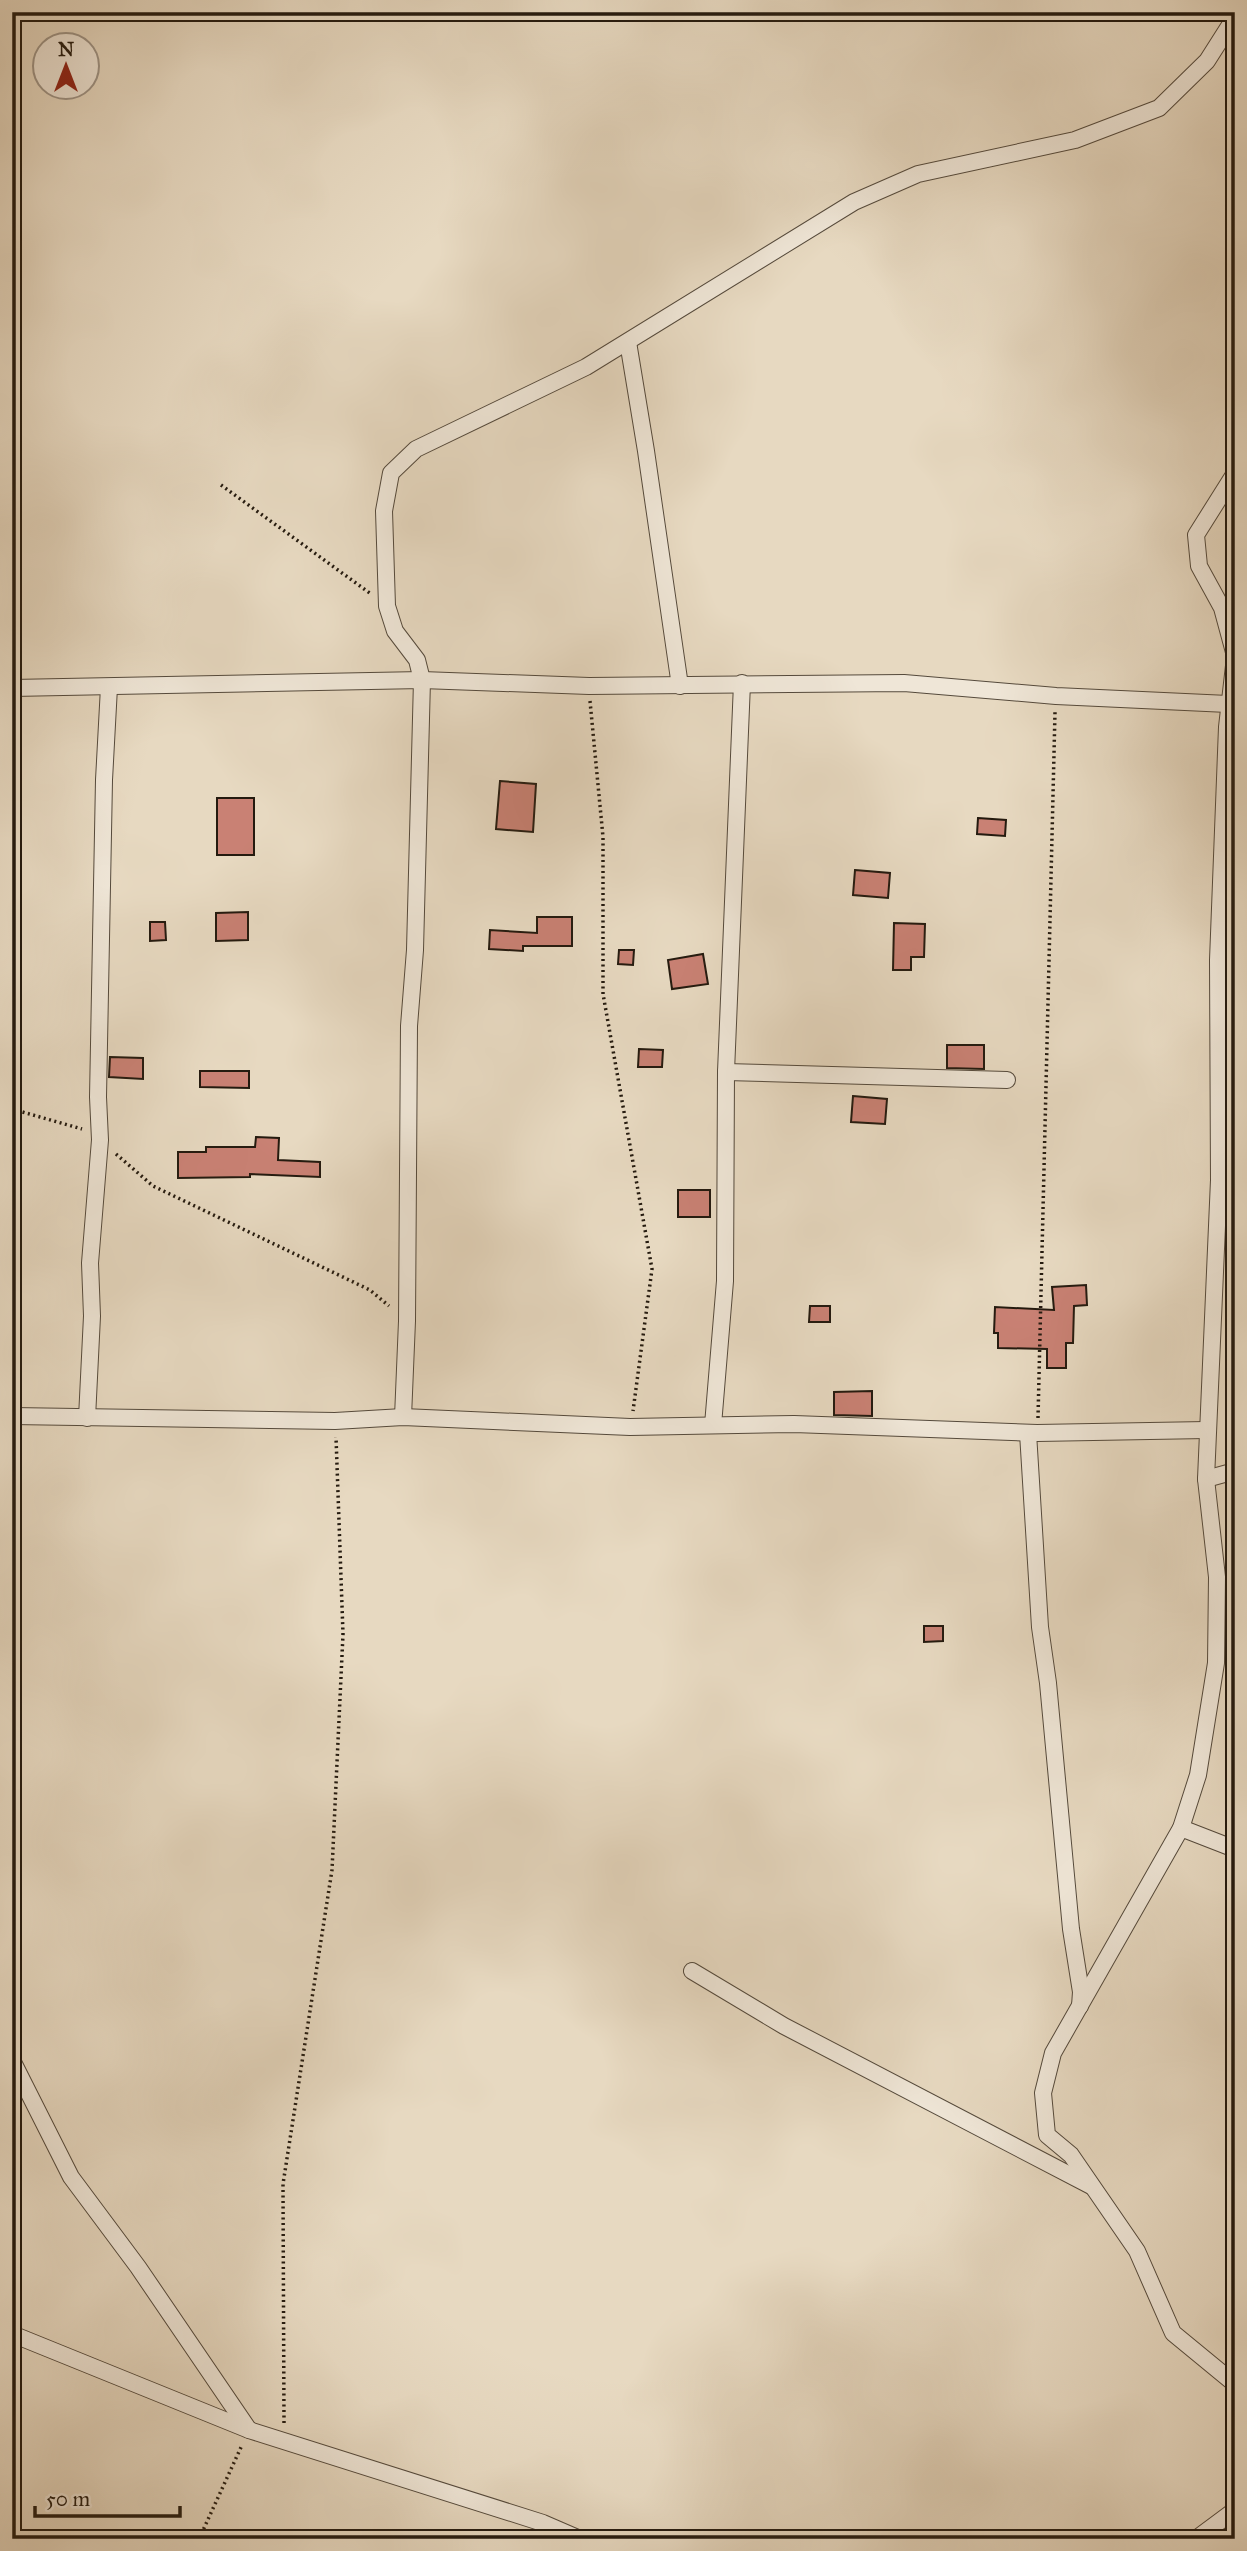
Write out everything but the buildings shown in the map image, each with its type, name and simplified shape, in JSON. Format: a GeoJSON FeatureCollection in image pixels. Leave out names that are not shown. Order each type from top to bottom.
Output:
{"type":"FeatureCollection","features":[{"type":"Feature","properties":{"kind":"street"},"geometry":{"type":"LineString","coordinates":[[403,1417],[407,1321],[409,1026],[415,950],[422,680],[417,660],[395,631],[387,606],[384,511],[391,473],[416,449],[586,367],[854,202],[918,174],[1075,140],[1159,108],[1207,61],[1233,26]]}},
{"type":"Feature","properties":{"kind":"street"},"geometry":{"type":"LineString","coordinates":[[628,342],[680,686]]}},
{"type":"Feature","properties":{"kind":"street"},"geometry":{"type":"LineString","coordinates":[[1235,474],[1196,534],[1199,566],[1222,608],[1235,657],[1228,704],[1231,727],[1219,960],[1227,1180],[1206,1430],[1206,1479],[1217,1577],[1216,1663],[1198,1775],[1181,1828],[1053,2053],[1043,2093],[1047,2135],[1071,2155],[1137,2251],[1173,2333],[1235,2384]]}},
{"type":"Feature","properties":{"kind":"street"},"geometry":{"type":"LineString","coordinates":[[12,688],[422,680],[589,686],[904,683],[1056,696],[1228,704]]}},
{"type":"Feature","properties":{"kind":"street"},"geometry":{"type":"LineString","coordinates":[[713,1425],[726,1269],[726,1072],[743,683]]}},
{"type":"Feature","properties":{"kind":"street"},"geometry":{"type":"LineString","coordinates":[[87,1418],[92,1316],[90,1263],[100,1140],[98,1097],[104,780],[109,687]]}},
{"type":"Feature","properties":{"kind":"street"},"geometry":{"type":"LineString","coordinates":[[726,1072],[1007,1080]]}},
{"type":"Feature","properties":{"kind":"street"},"geometry":{"type":"LineString","coordinates":[[12,1416],[335,1421],[403,1417],[630,1427],[794,1424],[1033,1433],[1206,1430]]}},
{"type":"Feature","properties":{"kind":"street"},"geometry":{"type":"LineString","coordinates":[[1033,1433],[1040,1627],[1048,1683],[1071,1929],[1081,1992],[1080,2008]]}},
{"type":"Feature","properties":{"kind":"street"},"geometry":{"type":"LineString","coordinates":[[1206,1479],[1235,1471]]}},
{"type":"Feature","properties":{"kind":"street"},"geometry":{"type":"LineString","coordinates":[[1181,1828],[1235,1849]]}},
{"type":"Feature","properties":{"kind":"street"},"geometry":{"type":"LineString","coordinates":[[692,1971],[784,2026],[1096,2189]]}},
{"type":"Feature","properties":{"kind":"street"},"geometry":{"type":"LineString","coordinates":[[12,2060],[71,2177],[138,2267],[249,2430]]}},
{"type":"Feature","properties":{"kind":"street"},"geometry":{"type":"LineString","coordinates":[[12,2334],[284,2443],[543,2523],[580,2539]]}},
{"type":"Feature","properties":{"kind":"street"},"geometry":{"type":"LineString","coordinates":[[1196,2539],[1235,2510]]}},
{"type":"Feature","properties":{"kind":"path"},"geometry":{"type":"LineString","coordinates":[[221,485],[387,606]]}},
{"type":"Feature","properties":{"kind":"path"},"geometry":{"type":"LineString","coordinates":[[589,686],[603,837],[603,994],[652,1269],[630,1427]]}},
{"type":"Feature","properties":{"kind":"path"},"geometry":{"type":"LineString","coordinates":[[1033,1433],[1056,696]]}},
{"type":"Feature","properties":{"kind":"path"},"geometry":{"type":"LineString","coordinates":[[12,1109],[89,1131],[153,1186],[370,1290],[407,1321]]}},
{"type":"Feature","properties":{"kind":"path"},"geometry":{"type":"LineString","coordinates":[[284,2443],[284,2184],[333,1856],[343,1634],[335,1421]]}},
{"type":"Feature","properties":{"kind":"path"},"geometry":{"type":"LineString","coordinates":[[199,2539],[249,2430]]}}]}
